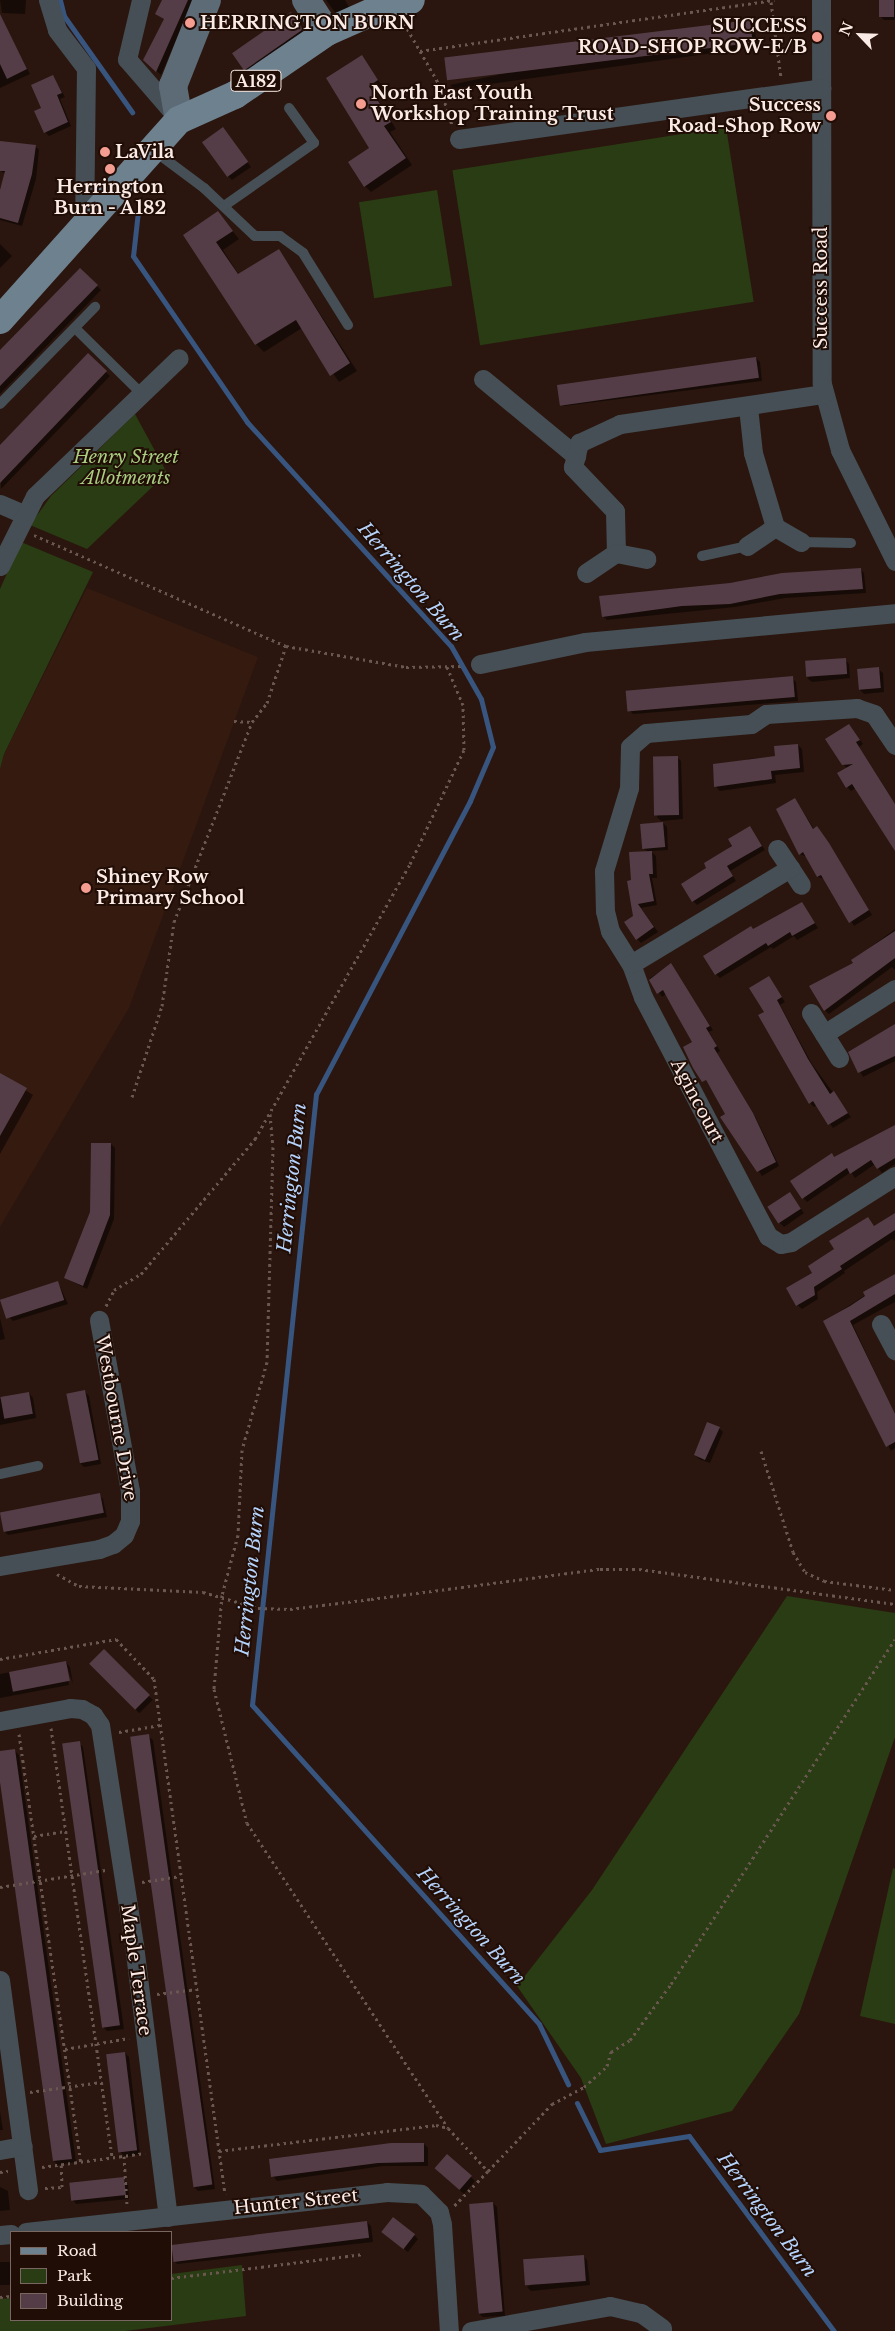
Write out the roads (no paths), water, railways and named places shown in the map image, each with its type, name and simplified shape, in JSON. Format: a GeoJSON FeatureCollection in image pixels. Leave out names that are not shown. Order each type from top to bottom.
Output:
{"type":"FeatureCollection","features":[{"type":"Feature","properties":{"kind":"main road"},"geometry":{"type":"LineString","coordinates":[[179,120],[173,86],[207,0]]}},
{"type":"Feature","properties":{"kind":"main road"},"geometry":{"type":"LineString","coordinates":[[306,0],[327,32]]}},
{"type":"Feature","properties":{"kind":"main road","name":"A182"},"geometry":{"type":"LineString","coordinates":[[2,312],[84,228],[179,120],[235,95],[327,32],[402,1]]}},
{"type":"Feature","properties":{"kind":"street"},"geometry":{"type":"LineString","coordinates":[[48,0],[57,30],[86,68],[84,228]]}},
{"type":"Feature","properties":{"kind":"street"},"geometry":{"type":"LineString","coordinates":[[141,0],[126,59],[179,120]]}},
{"type":"Feature","properties":{"kind":"street","name":"Success Road"},"geometry":{"type":"LineString","coordinates":[[821,0],[824,394],[840,450],[895,561]]}},
{"type":"Feature","properties":{"kind":"street"},"geometry":{"type":"LineString","coordinates":[[459,139],[821,88]]}},
{"type":"Feature","properties":{"kind":"street"},"geometry":{"type":"LineString","coordinates":[[0,566],[35,496],[179,358]]}},
{"type":"Feature","properties":{"kind":"street"},"geometry":{"type":"LineString","coordinates":[[483,379],[576,456]]}},
{"type":"Feature","properties":{"kind":"street"},"geometry":{"type":"LineString","coordinates":[[616,553],[616,511],[573,467],[579,443],[620,424],[748,407],[824,394]]}},
{"type":"Feature","properties":{"kind":"street"},"geometry":{"type":"LineString","coordinates":[[748,407],[753,453],[774,527],[801,542]]}},
{"type":"Feature","properties":{"kind":"street"},"geometry":{"type":"LineString","coordinates":[[0,504],[21,521]]}},
{"type":"Feature","properties":{"kind":"street"},"geometry":{"type":"LineString","coordinates":[[747,546],[774,527]]}},
{"type":"Feature","properties":{"kind":"street"},"geometry":{"type":"LineString","coordinates":[[586,573],[616,553],[646,559]]}},
{"type":"Feature","properties":{"kind":"street"},"geometry":{"type":"LineString","coordinates":[[480,664],[585,642],[895,614]]}},
{"type":"Feature","properties":{"kind":"street","name":"Agincourt"},"geometry":{"type":"LineString","coordinates":[[895,745],[874,714],[857,708],[766,714],[751,724],[646,733],[636,739],[630,747],[629,788],[604,871],[605,911],[608,924],[631,964],[643,997],[768,1236],[781,1244],[791,1242],[895,1176]]}},
{"type":"Feature","properties":{"kind":"street"},"geometry":{"type":"LineString","coordinates":[[777,849],[800,885]]}},
{"type":"Feature","properties":{"kind":"street"},"geometry":{"type":"LineString","coordinates":[[631,964],[790,868]]}},
{"type":"Feature","properties":{"kind":"street"},"geometry":{"type":"LineString","coordinates":[[824,1034],[895,989]]}},
{"type":"Feature","properties":{"kind":"street"},"geometry":{"type":"LineString","coordinates":[[811,1013],[839,1058]]}},
{"type":"Feature","properties":{"kind":"street","name":"Westbourne Drive"},"geometry":{"type":"LineString","coordinates":[[0,1566],[99,1549],[113,1544],[124,1534],[130,1521],[130,1491],[99,1320]]}},
{"type":"Feature","properties":{"kind":"street"},"geometry":{"type":"LineString","coordinates":[[881,1324],[895,1350]]}},
{"type":"Feature","properties":{"kind":"street","name":"Maple Terrace"},"geometry":{"type":"LineString","coordinates":[[9,1720],[49,1712],[82,1709],[93,1715],[100,1730],[140,1996],[168,2216]]}},
{"type":"Feature","properties":{"kind":"street"},"geometry":{"type":"LineString","coordinates":[[0,1980],[27,2181]]}},
{"type":"Feature","properties":{"kind":"street"},"geometry":{"type":"LineString","coordinates":[[0,2150],[23,2146]]}},
{"type":"Feature","properties":{"kind":"street","name":"Hunter Street"},"geometry":{"type":"LineString","coordinates":[[35,2231],[406,2191],[421,2194],[431,2202],[440,2219],[449,2331]]}},
{"type":"Feature","properties":{"kind":"street"},"geometry":{"type":"LineString","coordinates":[[471,2331],[524,2326],[610,2306],[641,2313],[662,2328]]}},
{"type":"Feature","properties":{"kind":"lane"},"geometry":{"type":"LineString","coordinates":[[224,206],[314,143],[289,108]]}},
{"type":"Feature","properties":{"kind":"lane"},"geometry":{"type":"LineString","coordinates":[[152,150],[224,206],[255,236],[280,236],[303,253],[348,325]]}},
{"type":"Feature","properties":{"kind":"lane"},"geometry":{"type":"LineString","coordinates":[[0,404],[95,307]]}},
{"type":"Feature","properties":{"kind":"lane"},"geometry":{"type":"LineString","coordinates":[[75,328],[142,394]]}},
{"type":"Feature","properties":{"kind":"lane"},"geometry":{"type":"LineString","coordinates":[[801,542],[851,543]]}},
{"type":"Feature","properties":{"kind":"lane"},"geometry":{"type":"LineString","coordinates":[[702,556],[747,546]]}},
{"type":"Feature","properties":{"kind":"lane"},"geometry":{"type":"LineString","coordinates":[[0,1474],[38,1466]]}},
{"type":"Feature","properties":{"kind":"waterway","name":"Herrington Burn"},"geometry":{"type":"LineString","coordinates":[[60,0],[64,16],[132,112]]}},
{"type":"Feature","properties":{"kind":"waterway","name":"Herrington Burn"},"geometry":{"type":"LineString","coordinates":[[139,202],[133,256],[247,422],[451,646],[481,699],[493,747],[470,801],[316,1094],[252,1705],[539,2024],[568,2084]]}},
{"type":"Feature","properties":{"kind":"waterway","name":"Herrington Burn"},"geometry":{"type":"LineString","coordinates":[[577,2103],[600,2150],[689,2136],[834,2331]]}},
{"type":"Feature","properties":{"kind":"place","name":"HERRINGTON BURN"},"geometry":{"type":"Point","coordinates":[190,23]}},
{"type":"Feature","properties":{"kind":"place","name":"SUCCESS ROAD-SHOP ROW-E/B"},"geometry":{"type":"Point","coordinates":[817,37]}},
{"type":"Feature","properties":{"kind":"place","name":"North East Youth Workshop Training Trust"},"geometry":{"type":"Point","coordinates":[361,104]}},
{"type":"Feature","properties":{"kind":"place","name":"Success Road-Shop Row"},"geometry":{"type":"Point","coordinates":[831,116]}},
{"type":"Feature","properties":{"kind":"place","name":"LaVila"},"geometry":{"type":"Point","coordinates":[105,152]}},
{"type":"Feature","properties":{"kind":"place","name":"Herrington Burn - A182"},"geometry":{"type":"Point","coordinates":[110,169]}},
{"type":"Feature","properties":{"kind":"place","name":"Shiney Row Primary School"},"geometry":{"type":"Point","coordinates":[86,888]}},
{"type":"Feature","properties":{"kind":"park label","name":"Henry Street Allotments"},"geometry":{"type":"Point","coordinates":[126,468]}}]}
